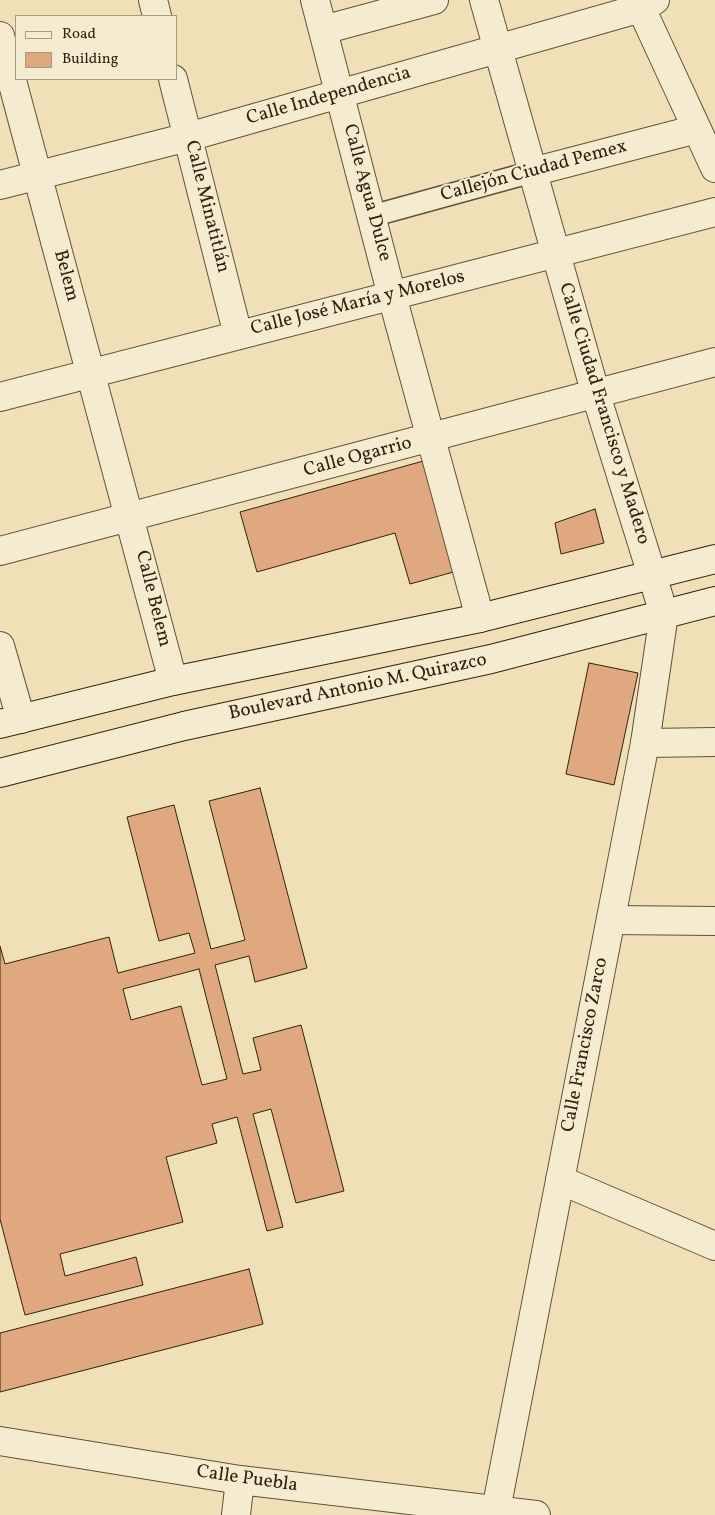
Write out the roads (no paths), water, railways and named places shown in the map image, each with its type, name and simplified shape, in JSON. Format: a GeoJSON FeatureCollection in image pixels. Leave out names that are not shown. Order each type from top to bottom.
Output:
{"type":"FeatureCollection","features":[{"type":"Feature","properties":{"kind":"street"},"geometry":{"type":"LineString","coordinates":[[153,0],[157,15]]}},
{"type":"Feature","properties":{"kind":"street","name":"Calle Agua Dulce"},"geometry":{"type":"LineString","coordinates":[[315,0],[392,296],[480,618]]}},
{"type":"Feature","properties":{"kind":"street"},"geometry":{"type":"LineString","coordinates":[[323,30],[434,0]]}},
{"type":"Feature","properties":{"kind":"street","name":"Calle Ciudad Francisco y Madero"},"geometry":{"type":"LineString","coordinates":[[484,0],[596,395],[652,575]]}},
{"type":"Feature","properties":{"kind":"street"},"geometry":{"type":"LineString","coordinates":[[648,4],[697,129],[715,168]]}},
{"type":"Feature","properties":{"kind":"street","name":"Calle Independencia"},"geometry":{"type":"LineString","coordinates":[[0,185],[188,137],[498,49],[648,4]]}},
{"type":"Feature","properties":{"kind":"street","name":"Belem"},"geometry":{"type":"LineString","coordinates":[[0,36],[130,517]]}},
{"type":"Feature","properties":{"kind":"street","name":"Calle Minatitlán"},"geometry":{"type":"LineString","coordinates":[[173,80],[238,335]]}},
{"type":"Feature","properties":{"kind":"street","name":"Callejón Ciudad Pemex"},"geometry":{"type":"LineString","coordinates":[[372,216],[697,129]]}},
{"type":"Feature","properties":{"kind":"street","name":"Calle José María y Morelos"},"geometry":{"type":"LineString","coordinates":[[0,397],[715,212]]}},
{"type":"Feature","properties":{"kind":"street","name":"Calle Ogarrio"},"geometry":{"type":"LineString","coordinates":[[0,551],[431,439],[715,362]]}},
{"type":"Feature","properties":{"kind":"street","name":"Calle Belem"},"geometry":{"type":"LineString","coordinates":[[130,517],[173,681]]}},
{"type":"Feature","properties":{"kind":"street"},"geometry":{"type":"LineString","coordinates":[[0,646],[10,722],[173,681],[480,618],[715,559]]}},
{"type":"Feature","properties":{"kind":"street","name":"Calle Francisco Zarco"},"geometry":{"type":"LineString","coordinates":[[496,1512],[645,743],[664,614],[652,575]]}},
{"type":"Feature","properties":{"kind":"street","name":"Boulevard Antonio M. Quirazco"},"geometry":{"type":"LineString","coordinates":[[0,773],[184,726],[491,659],[715,601]]}},
{"type":"Feature","properties":{"kind":"street"},"geometry":{"type":"LineString","coordinates":[[381,638],[391,681]]}},
{"type":"Feature","properties":{"kind":"street"},"geometry":{"type":"LineString","coordinates":[[645,743],[715,742]]}},
{"type":"Feature","properties":{"kind":"street"},"geometry":{"type":"LineString","coordinates":[[611,920],[715,921]]}},
{"type":"Feature","properties":{"kind":"street"},"geometry":{"type":"LineString","coordinates":[[560,1180],[715,1246]]}},
{"type":"Feature","properties":{"kind":"street","name":"Calle Puebla"},"geometry":{"type":"LineString","coordinates":[[0,1441],[240,1480],[496,1512],[536,1515]]}},
{"type":"Feature","properties":{"kind":"street"},"geometry":{"type":"LineString","coordinates":[[236,1515],[240,1480]]}}]}
